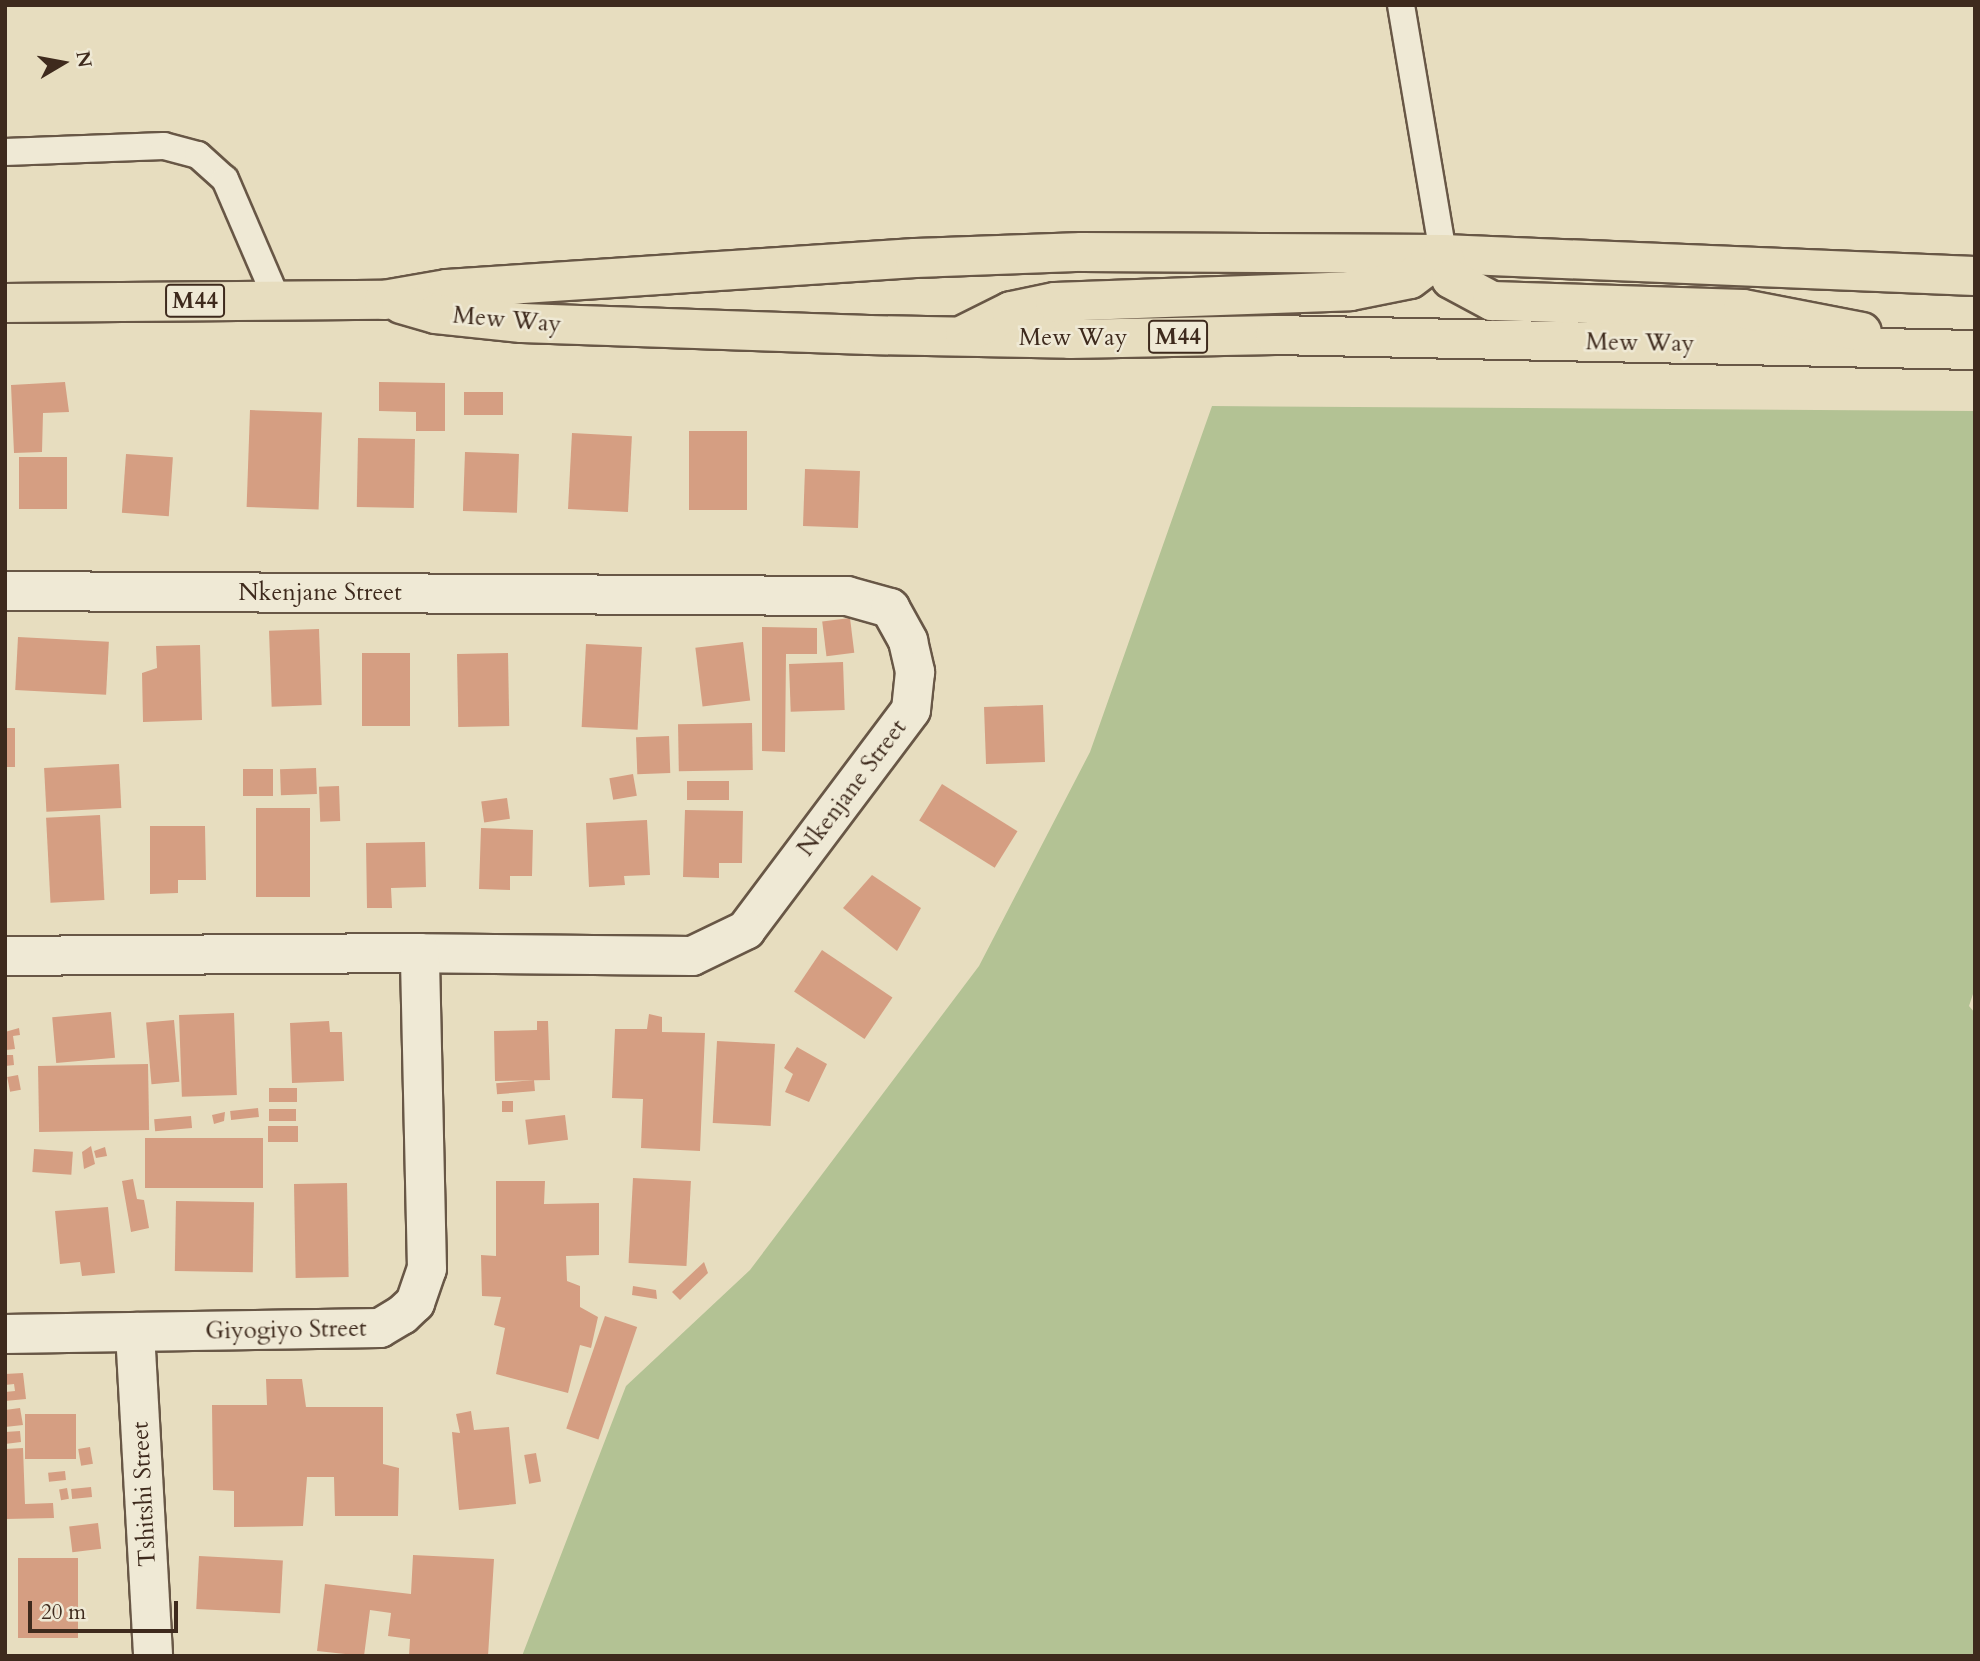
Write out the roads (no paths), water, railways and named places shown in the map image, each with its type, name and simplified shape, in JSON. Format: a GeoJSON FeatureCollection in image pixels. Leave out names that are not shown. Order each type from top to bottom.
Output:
{"type":"FeatureCollection","features":[{"type":"Feature","properties":{"kind":"main road","name":"Mew Way"},"geometry":{"type":"LineString","coordinates":[[5,303],[384,300],[447,289],[915,257],[1082,252],[1443,254],[1975,276]]}},
{"type":"Feature","properties":{"kind":"main road"},"geometry":{"type":"LineString","coordinates":[[960,336],[1011,311],[1055,302],[1350,291],[1410,279],[1443,254],[1451,279],[1492,301],[1743,309],[1800,317],[1937,350]]}},
{"type":"Feature","properties":{"kind":"main road","name":"Mew Way"},"geometry":{"type":"LineString","coordinates":[[384,300],[436,314],[522,323],[960,336],[1275,335],[1975,350]]}},
{"type":"Feature","properties":{"kind":"street","name":"Nkenjane Street"},"geometry":{"type":"LineString","coordinates":[[5,591],[847,596],[890,608],[908,641],[915,672],[911,710],[746,930],[692,956],[420,953],[5,956]]}},
{"type":"Feature","properties":{"kind":"street","name":"Giyogiyo Street"},"geometry":{"type":"LineString","coordinates":[[5,1335],[380,1328],[415,1303],[427,1269],[420,953]]}},
{"type":"Feature","properties":{"kind":"street","name":"Tshitshi Street"},"geometry":{"type":"LineString","coordinates":[[135,1332],[153,1656]]}},
{"type":"Feature","properties":{"kind":"lane"},"geometry":{"type":"LineString","coordinates":[[1401,5],[1443,254]]}},
{"type":"Feature","properties":{"kind":"lane"},"geometry":{"type":"LineString","coordinates":[[5,152],[164,146],[198,155],[225,179],[277,300]]}}]}
